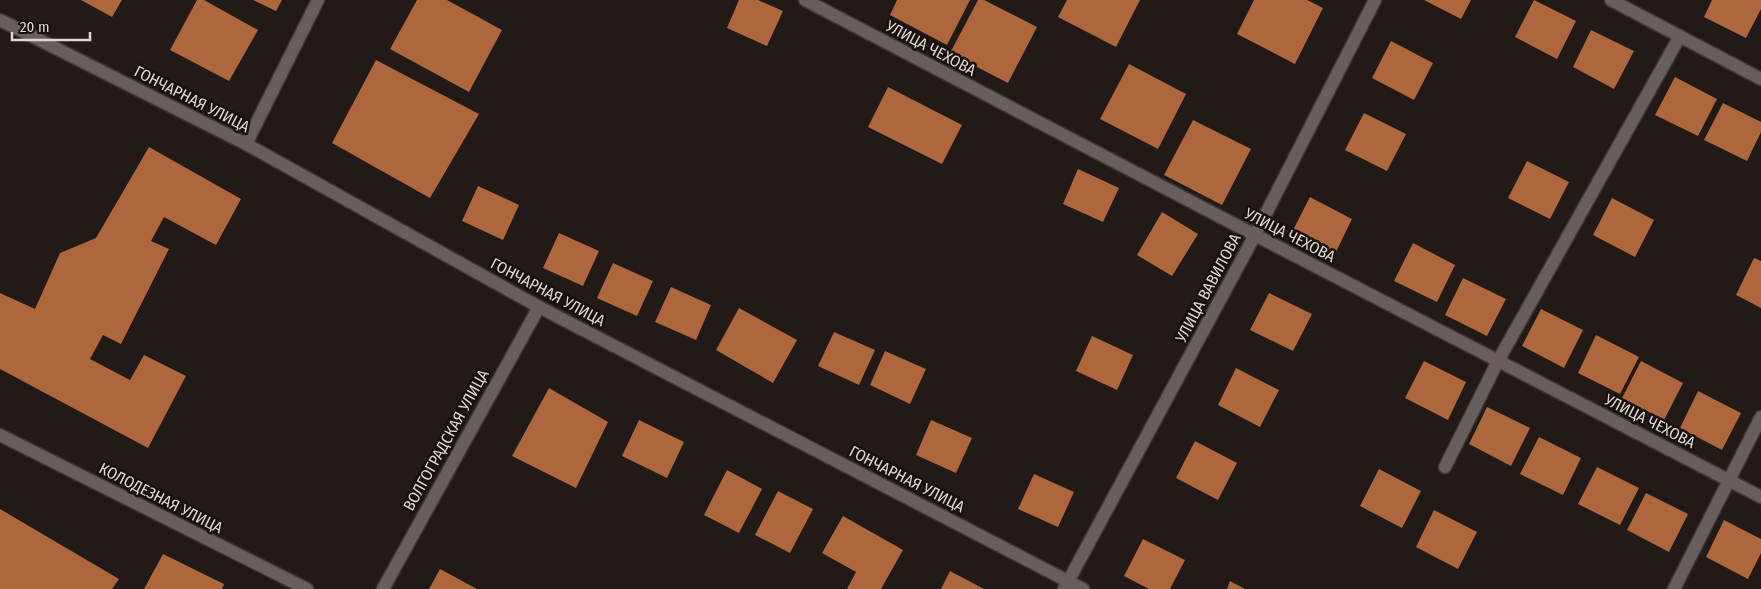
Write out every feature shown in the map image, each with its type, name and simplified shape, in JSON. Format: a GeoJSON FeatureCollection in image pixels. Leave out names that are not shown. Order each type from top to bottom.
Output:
{"type":"FeatureCollection","features":[{"type":"Feature","properties":{"kind":"street"},"geometry":{"type":"LineString","coordinates":[[246,144],[318,0]]}},
{"type":"Feature","properties":{"kind":"street","name":"УЛИЦА ЧЕХОВА"},"geometry":{"type":"LineString","coordinates":[[805,0],[1761,497]]}},
{"type":"Feature","properties":{"kind":"street","name":"УЛИЦА ВАВИЛОВА"},"geometry":{"type":"LineString","coordinates":[[1066,585],[1255,235],[1375,0]]}},
{"type":"Feature","properties":{"kind":"street"},"geometry":{"type":"LineString","coordinates":[[1611,0],[1761,79]]}},
{"type":"Feature","properties":{"kind":"street","name":"ГОНЧАРНАЯ УЛИЦА"},"geometry":{"type":"LineString","coordinates":[[0,20],[246,144],[539,307],[1066,585],[1083,589]]}},
{"type":"Feature","properties":{"kind":"street"},"geometry":{"type":"LineString","coordinates":[[1445,467],[1498,361],[1680,36]]}},
{"type":"Feature","properties":{"kind":"street","name":"ВОЛГОГРАДСКАЯ УЛИЦА"},"geometry":{"type":"LineString","coordinates":[[383,589],[539,307]]}},
{"type":"Feature","properties":{"kind":"street"},"geometry":{"type":"LineString","coordinates":[[1674,589],[1761,416]]}},
{"type":"Feature","properties":{"kind":"street","name":"КОЛОДЕЗНАЯ УЛИЦА"},"geometry":{"type":"LineString","coordinates":[[0,435],[307,589]]}},
{"type":"Feature","properties":{"kind":"building"},"geometry":{"type":"Polygon","coordinates":[[[81,0],[122,0],[112,17],[81,0]]]}},
{"type":"Feature","properties":{"kind":"building"},"geometry":{"type":"Polygon","coordinates":[[[197,0],[204,0],[258,30],[229,81],[170,50],[197,0]]]}},
{"type":"Feature","properties":{"kind":"building"},"geometry":{"type":"Polygon","coordinates":[[[253,0],[282,0],[276,11],[253,0]]]}},
{"type":"Feature","properties":{"kind":"building"},"geometry":{"type":"Polygon","coordinates":[[[417,0],[447,0],[502,30],[469,92],[390,49],[417,0]]]}},
{"type":"Feature","properties":{"kind":"building"},"geometry":{"type":"Polygon","coordinates":[[[739,0],[758,0],[783,11],[767,46],[727,28],[739,0]]]}},
{"type":"Feature","properties":{"kind":"building"},"geometry":{"type":"Polygon","coordinates":[[[897,0],[970,0],[947,45],[890,15],[897,0]]]}},
{"type":"Feature","properties":{"kind":"building"},"geometry":{"type":"Polygon","coordinates":[[[978,0],[984,0],[1037,27],[1008,83],[950,53],[978,0]]]}},
{"type":"Feature","properties":{"kind":"building"},"geometry":{"type":"Polygon","coordinates":[[[1067,0],[1140,0],[1116,47],[1058,17],[1067,0]]]}},
{"type":"Feature","properties":{"kind":"building"},"geometry":{"type":"Polygon","coordinates":[[[1254,0],[1307,0],[1323,8],[1295,64],[1237,34],[1254,0]]]}},
{"type":"Feature","properties":{"kind":"building"},"geometry":{"type":"Polygon","coordinates":[[[1424,0],[1471,0],[1461,19],[1424,0]]]}},
{"type":"Feature","properties":{"kind":"building"},"geometry":{"type":"Polygon","coordinates":[[[1534,0],[1576,21],[1557,59],[1515,37],[1534,0]]]}},
{"type":"Feature","properties":{"kind":"building"},"geometry":{"type":"Polygon","coordinates":[[[1712,0],[1761,0],[1761,9],[1746,38],[1704,17],[1712,0]]]}},
{"type":"Feature","properties":{"kind":"building"},"geometry":{"type":"Polygon","coordinates":[[[1591,30],[1634,51],[1614,89],[1573,67],[1591,30]]]}},
{"type":"Feature","properties":{"kind":"building"},"geometry":{"type":"Polygon","coordinates":[[[1391,41],[1433,63],[1414,100],[1372,78],[1391,41]]]}},
{"type":"Feature","properties":{"kind":"building"},"geometry":{"type":"Polygon","coordinates":[[[376,60],[479,114],[430,198],[332,143],[376,60]]]}},
{"type":"Feature","properties":{"kind":"building"},"geometry":{"type":"Polygon","coordinates":[[[1129,64],[1186,94],[1158,149],[1100,119],[1129,64]]]}},
{"type":"Feature","properties":{"kind":"building"},"geometry":{"type":"Polygon","coordinates":[[[1675,77],[1717,99],[1698,136],[1655,115],[1675,77]]]}},
{"type":"Feature","properties":{"kind":"building"},"geometry":{"type":"Polygon","coordinates":[[[888,87],[962,125],[942,164],[868,127],[888,87]]]}},
{"type":"Feature","properties":{"kind":"building"},"geometry":{"type":"Polygon","coordinates":[[[1723,103],[1761,122],[1761,132],[1747,161],[1704,140],[1723,103]]]}},
{"type":"Feature","properties":{"kind":"building"},"geometry":{"type":"Polygon","coordinates":[[[1364,113],[1406,134],[1387,171],[1345,150],[1364,113]]]}},
{"type":"Feature","properties":{"kind":"building"},"geometry":{"type":"Polygon","coordinates":[[[1193,120],[1251,149],[1222,205],[1164,175],[1193,120]]]}},
{"type":"Feature","properties":{"kind":"building"},"geometry":{"type":"Polygon","coordinates":[[[149,147],[241,199],[216,245],[164,217],[151,241],[169,249],[121,344],[103,335],[90,359],[130,380],[144,355],[186,376],[148,448],[0,369],[0,293],[35,309],[60,253],[96,238],[149,147]]]}},
{"type":"Feature","properties":{"kind":"building"},"geometry":{"type":"Polygon","coordinates":[[[1527,161],[1569,182],[1550,219],[1508,198],[1527,161]]]}},
{"type":"Feature","properties":{"kind":"building"},"geometry":{"type":"Polygon","coordinates":[[[1078,169],[1119,188],[1103,222],[1063,204],[1078,169]]]}},
{"type":"Feature","properties":{"kind":"building"},"geometry":{"type":"Polygon","coordinates":[[[478,186],[519,205],[503,240],[462,221],[478,186]]]}},
{"type":"Feature","properties":{"kind":"building"},"geometry":{"type":"Polygon","coordinates":[[[1310,197],[1352,219],[1334,256],[1291,234],[1310,197]]]}},
{"type":"Feature","properties":{"kind":"building"},"geometry":{"type":"Polygon","coordinates":[[[1612,198],[1654,220],[1635,257],[1593,235],[1612,198]]]}},
{"type":"Feature","properties":{"kind":"building"},"geometry":{"type":"Polygon","coordinates":[[[1162,212],[1198,234],[1172,276],[1137,255],[1162,212]]]}},
{"type":"Feature","properties":{"kind":"building"},"geometry":{"type":"Polygon","coordinates":[[[559,233],[599,251],[583,286],[543,268],[559,233]]]}},
{"type":"Feature","properties":{"kind":"building"},"geometry":{"type":"Polygon","coordinates":[[[1413,243],[1455,265],[1437,302],[1394,281],[1413,243]]]}},
{"type":"Feature","properties":{"kind":"building"},"geometry":{"type":"Polygon","coordinates":[[[1754,258],[1761,261],[1761,308],[1736,295],[1754,258]]]}},
{"type":"Feature","properties":{"kind":"building"},"geometry":{"type":"Polygon","coordinates":[[[613,263],[653,281],[637,316],[597,298],[613,263]]]}},
{"type":"Feature","properties":{"kind":"building"},"geometry":{"type":"Polygon","coordinates":[[[1463,278],[1506,299],[1487,336],[1445,315],[1463,278]]]}},
{"type":"Feature","properties":{"kind":"building"},"geometry":{"type":"Polygon","coordinates":[[[671,287],[711,305],[696,340],[655,322],[671,287]]]}},
{"type":"Feature","properties":{"kind":"building"},"geometry":{"type":"Polygon","coordinates":[[[1269,293],[1312,314],[1293,351],[1250,330],[1269,293]]]}},
{"type":"Feature","properties":{"kind":"building"},"geometry":{"type":"Polygon","coordinates":[[[739,308],[797,340],[773,383],[716,350],[739,308]]]}},
{"type":"Feature","properties":{"kind":"building"},"geometry":{"type":"Polygon","coordinates":[[[1541,309],[1583,330],[1564,368],[1522,346],[1541,309]]]}},
{"type":"Feature","properties":{"kind":"building"},"geometry":{"type":"Polygon","coordinates":[[[834,332],[875,350],[859,385],[818,366],[834,332]]]}},
{"type":"Feature","properties":{"kind":"building"},"geometry":{"type":"Polygon","coordinates":[[[1596,335],[1639,357],[1620,394],[1578,373],[1596,335]]]}},
{"type":"Feature","properties":{"kind":"building"},"geometry":{"type":"Polygon","coordinates":[[[1092,336],[1133,355],[1117,390],[1076,371],[1092,336]]]}},
{"type":"Feature","properties":{"kind":"building"},"geometry":{"type":"Polygon","coordinates":[[[885,351],[926,369],[910,404],[870,385],[885,351]]]}},
{"type":"Feature","properties":{"kind":"building"},"geometry":{"type":"Polygon","coordinates":[[[1424,361],[1466,382],[1448,420],[1405,398],[1424,361]]]}},
{"type":"Feature","properties":{"kind":"building"},"geometry":{"type":"Polygon","coordinates":[[[1641,361],[1683,383],[1664,420],[1622,398],[1641,361]]]}},
{"type":"Feature","properties":{"kind":"building"},"geometry":{"type":"Polygon","coordinates":[[[1236,368],[1279,390],[1260,427],[1218,405],[1236,368]]]}},
{"type":"Feature","properties":{"kind":"building"},"geometry":{"type":"Polygon","coordinates":[[[549,388],[608,422],[576,488],[512,456],[549,388]]]}},
{"type":"Feature","properties":{"kind":"building"},"geometry":{"type":"Polygon","coordinates":[[[1698,391],[1741,413],[1722,450],[1680,428],[1698,391]]]}},
{"type":"Feature","properties":{"kind":"building"},"geometry":{"type":"Polygon","coordinates":[[[1487,407],[1530,428],[1511,466],[1469,444],[1487,407]]]}},
{"type":"Feature","properties":{"kind":"building"},"geometry":{"type":"Polygon","coordinates":[[[639,420],[684,442],[667,478],[622,456],[639,420]]]}},
{"type":"Feature","properties":{"kind":"building"},"geometry":{"type":"Polygon","coordinates":[[[931,420],[972,438],[956,473],[916,455],[931,420]]]}},
{"type":"Feature","properties":{"kind":"building"},"geometry":{"type":"Polygon","coordinates":[[[1539,437],[1581,458],[1563,495],[1520,474],[1539,437]]]}},
{"type":"Feature","properties":{"kind":"building"},"geometry":{"type":"Polygon","coordinates":[[[1195,441],[1237,463],[1218,500],[1176,478],[1195,441]]]}},
{"type":"Feature","properties":{"kind":"building"},"geometry":{"type":"Polygon","coordinates":[[[1597,467],[1639,488],[1620,525],[1578,504],[1597,467]]]}},
{"type":"Feature","properties":{"kind":"building"},"geometry":{"type":"Polygon","coordinates":[[[1379,469],[1421,491],[1402,528],[1360,506],[1379,469]]]}},
{"type":"Feature","properties":{"kind":"building"},"geometry":{"type":"Polygon","coordinates":[[[727,470],[762,489],[739,533],[704,515],[727,470]]]}},
{"type":"Feature","properties":{"kind":"building"},"geometry":{"type":"Polygon","coordinates":[[[1034,474],[1074,492],[1058,527],[1018,509],[1034,474]]]}},
{"type":"Feature","properties":{"kind":"building"},"geometry":{"type":"Polygon","coordinates":[[[778,491],[813,509],[790,553],[755,535],[778,491]]]}},
{"type":"Feature","properties":{"kind":"building"},"geometry":{"type":"Polygon","coordinates":[[[1646,493],[1688,514],[1669,552],[1627,530],[1646,493]]]}},
{"type":"Feature","properties":{"kind":"building"},"geometry":{"type":"Polygon","coordinates":[[[0,509],[119,579],[112,589],[0,589],[0,509]]]}},
{"type":"Feature","properties":{"kind":"building"},"geometry":{"type":"Polygon","coordinates":[[[1434,510],[1477,532],[1458,569],[1416,547],[1434,510]]]}},
{"type":"Feature","properties":{"kind":"building"},"geometry":{"type":"Polygon","coordinates":[[[843,516],[903,550],[881,589],[847,589],[856,572],[822,553],[843,516]]]}},
{"type":"Feature","properties":{"kind":"building"},"geometry":{"type":"Polygon","coordinates":[[[1724,520],[1761,539],[1761,553],[1748,579],[1706,557],[1724,520]]]}},
{"type":"Feature","properties":{"kind":"building"},"geometry":{"type":"Polygon","coordinates":[[[1143,539],[1185,560],[1170,589],[1149,589],[1124,576],[1143,539]]]}},
{"type":"Feature","properties":{"kind":"building"},"geometry":{"type":"Polygon","coordinates":[[[163,554],[224,584],[222,589],[144,589],[163,554]]]}},
{"type":"Feature","properties":{"kind":"building"},"geometry":{"type":"Polygon","coordinates":[[[440,569],[477,589],[429,589],[440,569]]]}},
{"type":"Feature","properties":{"kind":"building"},"geometry":{"type":"Polygon","coordinates":[[[950,571],[984,589],[941,589],[950,571]]]}},
{"type":"Feature","properties":{"kind":"building"},"geometry":{"type":"Polygon","coordinates":[[[1230,581],[1245,589],[1227,589],[1230,581]]]}}]}
